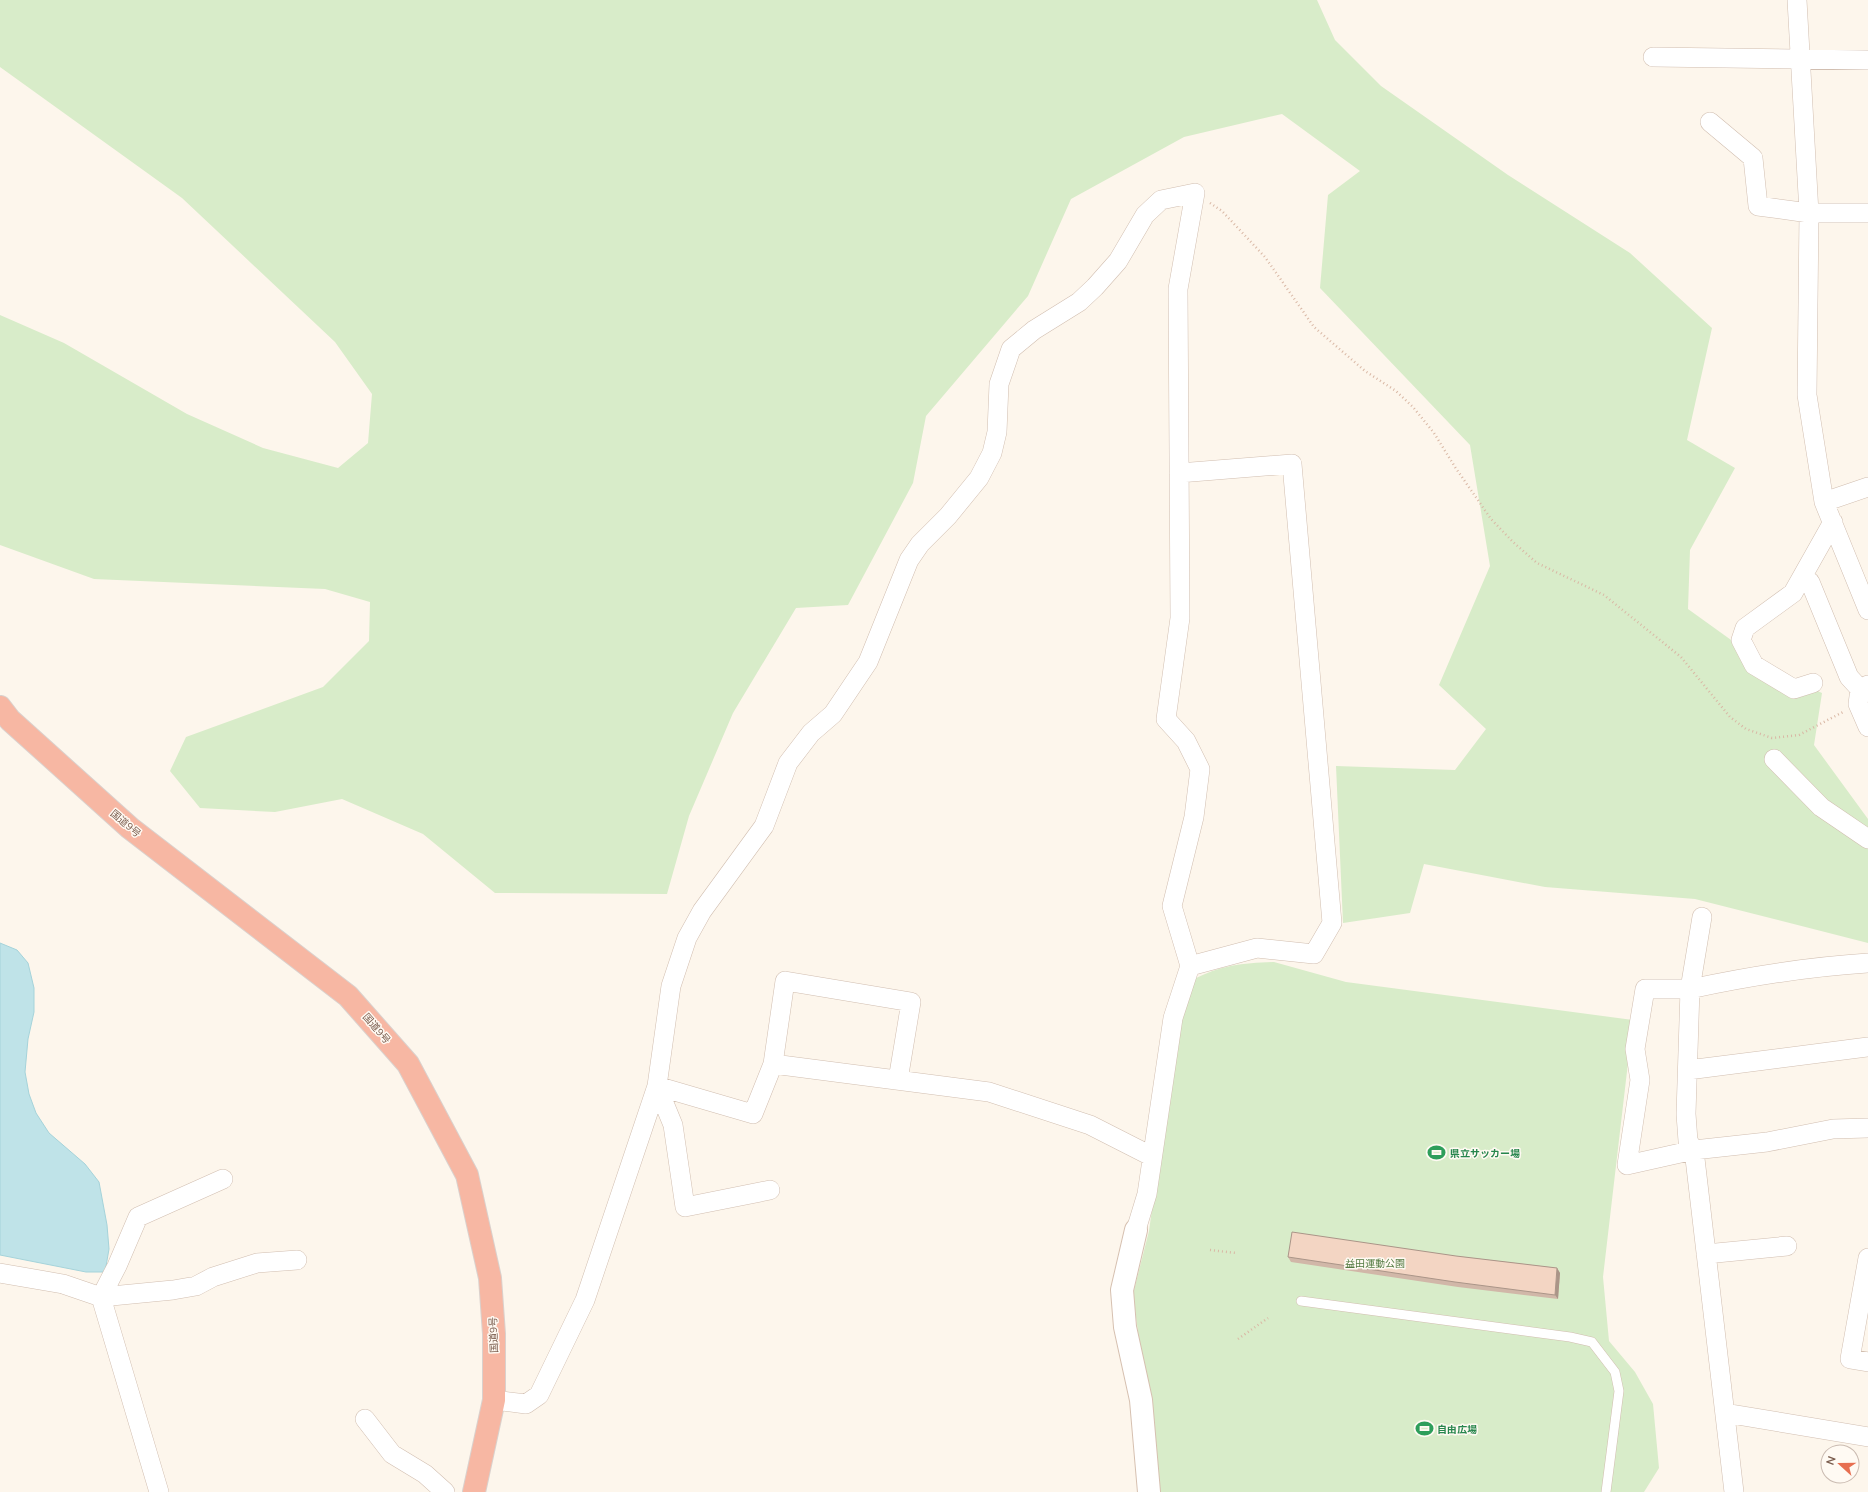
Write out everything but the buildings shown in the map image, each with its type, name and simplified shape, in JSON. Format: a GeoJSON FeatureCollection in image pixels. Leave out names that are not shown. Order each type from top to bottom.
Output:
{"type":"FeatureCollection","features":[{"type":"Feature","properties":{"kind":"highway","name":"国道9号"},"geometry":{"type":"LineString","coordinates":[[0,707],[10,720],[130,828],[348,996],[408,1064],[467,1175],[490,1278],[494,1334],[494,1400],[474,1492]]}},
{"type":"Feature","properties":{"kind":"street"},"geometry":{"type":"LineString","coordinates":[[1797,0],[1809,213],[1807,395],[1824,502],[1868,610]]}},
{"type":"Feature","properties":{"kind":"street"},"geometry":{"type":"LineString","coordinates":[[1653,58],[1800,61],[1868,60]]}},
{"type":"Feature","properties":{"kind":"street"},"geometry":{"type":"LineString","coordinates":[[1710,122],[1753,158],[1758,206],[1809,213],[1868,213]]}},
{"type":"Feature","properties":{"kind":"street"},"geometry":{"type":"LineString","coordinates":[[494,1400],[526,1404],[539,1395],[585,1300],[657,1086],[672,986],[687,938],[702,911],[764,826],[788,763],[811,733],[833,714],[868,662],[909,560],[920,544],[948,516],[979,478],[992,453],[997,432],[999,384],[1011,349],[1034,330],[1079,302],[1095,287],[1118,262],[1146,215],[1161,200],[1195,193],[1178,289],[1180,618],[1166,720],[1186,741],[1200,769],[1194,817],[1172,906],[1190,966],[1173,1018],[1146,1194],[1122,1290],[1125,1327],[1141,1400],[1149,1492]]}},
{"type":"Feature","properties":{"kind":"street"},"geometry":{"type":"LineString","coordinates":[[1179,473],[1292,464],[1332,923],[1314,954],[1257,948],[1190,966]]}},
{"type":"Feature","properties":{"kind":"street"},"geometry":{"type":"LineString","coordinates":[[1824,502],[1868,487]]}},
{"type":"Feature","properties":{"kind":"street"},"geometry":{"type":"LineString","coordinates":[[1813,683],[1794,689],[1787,685],[1754,665],[1741,640],[1745,628],[1793,593],[1833,522]]}},
{"type":"Feature","properties":{"kind":"street"},"geometry":{"type":"LineString","coordinates":[[1810,582],[1849,677],[1862,692],[1868,727]]}},
{"type":"Feature","properties":{"kind":"street"},"geometry":{"type":"LineString","coordinates":[[1774,759],[1821,807],[1868,839]]}},
{"type":"Feature","properties":{"kind":"street"},"geometry":{"type":"LineString","coordinates":[[1702,917],[1690,989],[1686,1114],[1688,1141],[1694,1150],[1734,1492]]}},
{"type":"Feature","properties":{"kind":"street"},"geometry":{"type":"LineString","coordinates":[[1868,963],[1834,965],[1753,975],[1690,989],[1645,989],[1635,1049],[1640,1080],[1627,1165],[1694,1150],[1767,1142],[1833,1129],[1868,1128]]}},
{"type":"Feature","properties":{"kind":"street"},"geometry":{"type":"LineString","coordinates":[[657,1086],[753,1114],[772,1064],[785,981],[911,1002],[898,1080]]}},
{"type":"Feature","properties":{"kind":"street"},"geometry":{"type":"LineString","coordinates":[[1688,1070],[1868,1047]]}},
{"type":"Feature","properties":{"kind":"street"},"geometry":{"type":"LineString","coordinates":[[772,1064],[989,1092],[1090,1126],[1151,1156]]}},
{"type":"Feature","properties":{"kind":"street"},"geometry":{"type":"LineString","coordinates":[[657,1086],[673,1125],[685,1208],[770,1190]]}},
{"type":"Feature","properties":{"kind":"street"},"geometry":{"type":"LineString","coordinates":[[159,1492],[101,1297],[117,1266],[138,1217],[223,1179]]}},
{"type":"Feature","properties":{"kind":"street"},"geometry":{"type":"LineString","coordinates":[[1706,1254],[1787,1246]]}},
{"type":"Feature","properties":{"kind":"street"},"geometry":{"type":"LineString","coordinates":[[1868,1258],[1850,1359],[1868,1362]]}},
{"type":"Feature","properties":{"kind":"street"},"geometry":{"type":"LineString","coordinates":[[0,1273],[63,1284],[101,1297],[173,1290],[196,1286],[213,1277],[257,1262],[297,1260]]}},
{"type":"Feature","properties":{"kind":"street"},"geometry":{"type":"LineString","coordinates":[[1725,1413],[1868,1437]]}},
{"type":"Feature","properties":{"kind":"street"},"geometry":{"type":"LineString","coordinates":[[365,1419],[392,1454],[425,1474],[446,1492]]}},
{"type":"Feature","properties":{"kind":"lane"},"geometry":{"type":"LineString","coordinates":[[1300,1301],[1570,1337],[1592,1342],[1615,1372],[1619,1390],[1606,1492]]}},
{"type":"Feature","properties":{"kind":"path"},"geometry":{"type":"LineString","coordinates":[[1195,193],[1222,211],[1245,235],[1264,257],[1314,327],[1365,371],[1396,391],[1413,407],[1434,433],[1455,467],[1491,519],[1513,542],[1537,563],[1604,595],[1681,657],[1730,717],[1746,730],[1772,738],[1799,735],[1862,692]]}},
{"type":"Feature","properties":{"kind":"path"},"geometry":{"type":"LineString","coordinates":[[1210,1250],[1236,1252]]}},
{"type":"Feature","properties":{"kind":"path"},"geometry":{"type":"LineString","coordinates":[[1238,1339],[1268,1318]]}},
{"type":"Feature","properties":{"kind":"green space"},"geometry":{"type":"Polygon","coordinates":[[[0,0],[1317,0],[1335,40],[1381,86],[1508,175],[1630,253],[1712,328],[1687,440],[1735,468],[1690,550],[1688,609],[1777,673],[1822,693],[1814,745],[1868,819],[1868,943],[1695,899],[1545,887],[1424,864],[1410,913],[1343,923],[1336,766],[1455,770],[1486,729],[1439,685],[1490,566],[1470,445],[1320,288],[1328,195],[1360,171],[1282,114],[1184,137],[1071,199],[1028,296],[926,416],[913,483],[848,605],[796,608],[733,713],[689,816],[667,894],[495,893],[423,834],[342,799],[275,812],[200,808],[170,771],[186,737],[323,687],[369,641],[370,602],[325,589],[94,579],[0,545],[0,315],[64,343],[187,414],[263,448],[338,468],[368,443],[372,394],[335,342],[182,198],[0,67],[0,0]]]}},
{"type":"Feature","properties":{"kind":"green space","name":"益田運動公園"},"geometry":{"type":"Polygon","coordinates":[[[1274,962],[1346,982],[1633,1020],[1603,1277],[1609,1341],[1635,1372],[1653,1404],[1659,1468],[1644,1492],[1158,1492],[1133,1294],[1149,1231],[1178,1019],[1193,980],[1213,971],[1232,966],[1274,962]]]}},
{"type":"Feature","properties":{"kind":"water"},"geometry":{"type":"Polygon","coordinates":[[[0,943],[17,950],[28,963],[34,988],[34,1012],[28,1039],[25,1072],[29,1094],[36,1113],[49,1133],[85,1164],[99,1182],[107,1225],[109,1249],[105,1272],[86,1272],[0,1255],[0,943]]]}},
{"type":"Feature","properties":{"kind":"place","name":"県立サッカー場"},"geometry":{"type":"Point","coordinates":[1437,1153]}},
{"type":"Feature","properties":{"kind":"place","name":"自由広場"},"geometry":{"type":"Point","coordinates":[1424,1429]}}]}
